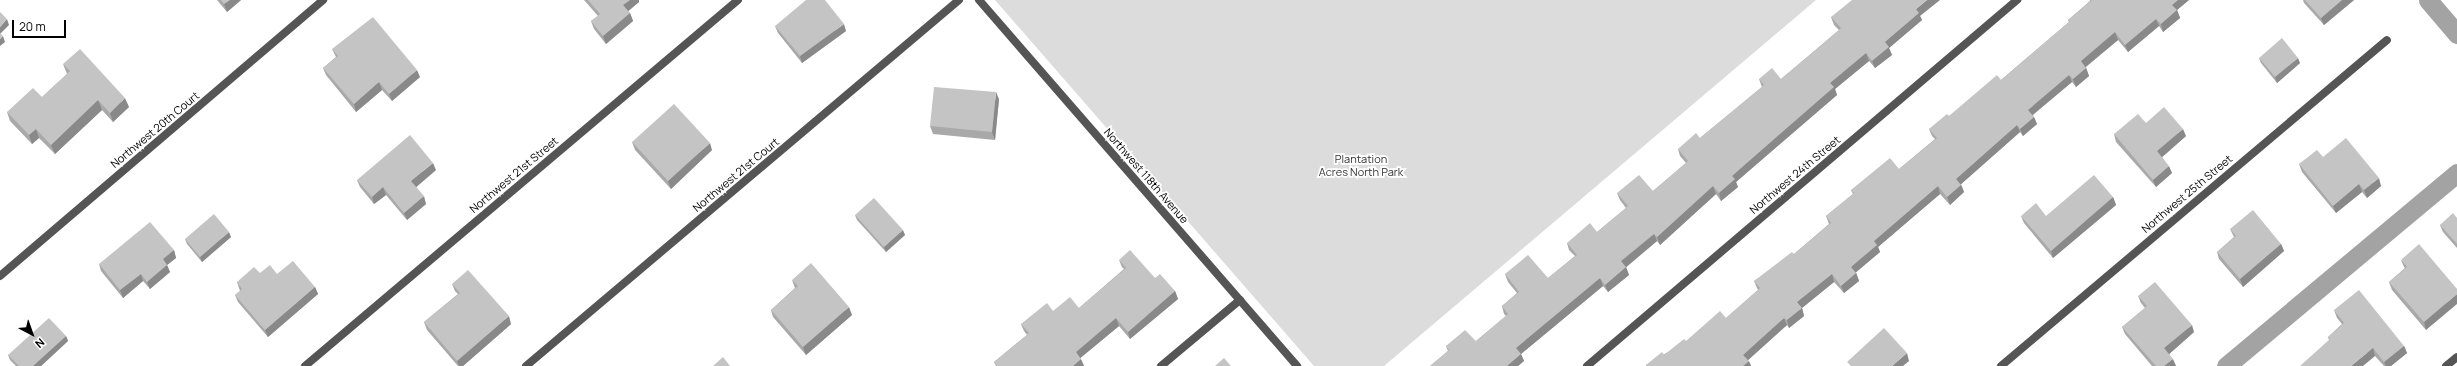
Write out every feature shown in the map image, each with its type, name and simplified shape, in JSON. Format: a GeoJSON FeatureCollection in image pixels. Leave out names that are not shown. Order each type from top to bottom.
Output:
{"type":"FeatureCollection","features":[{"type":"Feature","properties":{"kind":"street","name":"Northwest 20th Court"},"geometry":{"type":"LineString","coordinates":[[0,276],[324,0]]}},
{"type":"Feature","properties":{"kind":"street","name":"Northwest 21st Street"},"geometry":{"type":"LineString","coordinates":[[305,366],[738,0]]}},
{"type":"Feature","properties":{"kind":"street","name":"Northwest 21st Court"},"geometry":{"type":"LineString","coordinates":[[526,366],[959,0]]}},
{"type":"Feature","properties":{"kind":"street","name":"Northwest 118th Avenue"},"geometry":{"type":"LineString","coordinates":[[978,0],[1297,366]]}},
{"type":"Feature","properties":{"kind":"street","name":"Northwest 24th Street"},"geometry":{"type":"LineString","coordinates":[[1587,366],[2017,0]]}},
{"type":"Feature","properties":{"kind":"street","name":"Northwest 25th Street"},"geometry":{"type":"LineString","coordinates":[[2001,366],[2387,40]]}},
{"type":"Feature","properties":{"kind":"street"},"geometry":{"type":"LineString","coordinates":[[1162,366],[1240,300]]}},
{"type":"Feature","properties":{"kind":"street"},"geometry":{"type":"LineString","coordinates":[[2446,366],[2457,357]]}},
{"type":"Feature","properties":{"kind":"green space","name":"Plantation Acres North Park"},"geometry":{"type":"Polygon","coordinates":[[[995,0],[1816,0],[1384,366],[1314,366],[995,0]]]}},
{"type":"Feature","properties":{"kind":"building"},"geometry":{"type":"Polygon","coordinates":[[[221,0],[230,0],[224,4],[221,0]]]}},
{"type":"Feature","properties":{"kind":"building"},"geometry":{"type":"Polygon","coordinates":[[[588,0],[630,0],[623,5],[630,13],[603,36],[591,21],[600,14],[588,0]]]}},
{"type":"Feature","properties":{"kind":"building"},"geometry":{"type":"Polygon","coordinates":[[[806,0],[825,0],[844,24],[800,56],[775,26],[806,0]]]}},
{"type":"Feature","properties":{"kind":"building"},"geometry":{"type":"Polygon","coordinates":[[[1852,0],[1927,0],[1916,9],[1919,13],[1885,42],[1889,47],[1872,61],[1866,53],[1830,83],[1834,87],[1732,176],[1735,179],[1719,193],[1713,186],[1657,237],[1654,234],[1621,261],[1626,267],[1605,285],[1600,278],[1516,348],[1521,354],[1507,366],[1430,366],[1449,350],[1446,346],[1465,330],[1476,341],[1508,314],[1502,306],[1519,292],[1505,274],[1528,255],[1548,278],[1577,255],[1567,243],[1590,223],[1597,232],[1628,206],[1617,193],[1639,175],[1653,191],[1688,161],[1678,149],[1696,133],[1700,138],[1764,85],[1759,79],[1772,68],[1781,79],[1823,44],[1841,28],[1831,17],[1852,0]]]}},
{"type":"Feature","properties":{"kind":"building"},"geometry":{"type":"Polygon","coordinates":[[[2092,0],[2178,0],[2172,5],[2177,10],[2161,24],[2156,19],[2125,45],[2115,32],[2081,61],[2086,68],[2073,79],[2069,75],[2028,110],[2034,117],[2020,129],[2017,125],[1956,179],[1961,185],[1947,197],[1938,186],[1874,241],[1877,245],[1851,267],[1856,273],[1841,286],[1832,274],[1797,302],[1802,308],[1787,320],[1784,318],[1743,355],[1749,361],[1743,366],[1646,365],[1662,352],[1664,355],[1684,339],[1686,341],[1720,311],[1726,318],[1760,288],[1754,281],[1792,252],[1794,254],[1831,223],[1826,216],[1854,193],[1851,190],[1890,158],[1899,169],[1937,138],[1929,129],[1947,114],[1949,116],[1997,75],[2001,80],[2070,21],[2068,20],[2092,0]]]}},
{"type":"Feature","properties":{"kind":"building"},"geometry":{"type":"Polygon","coordinates":[[[2305,0],[2342,0],[2321,18],[2305,0]]]}},
{"type":"Feature","properties":{"kind":"building"},"geometry":{"type":"Polygon","coordinates":[[[0,12],[7,19],[0,27],[0,12]]]}},
{"type":"Feature","properties":{"kind":"building"},"geometry":{"type":"Polygon","coordinates":[[[373,17],[417,70],[389,94],[379,82],[354,104],[323,68],[338,56],[332,49],[373,17]]]}},
{"type":"Feature","properties":{"kind":"building"},"geometry":{"type":"Polygon","coordinates":[[[2282,38],[2298,58],[2275,77],[2259,58],[2282,38]]]}},
{"type":"Feature","properties":{"kind":"building"},"geometry":{"type":"Polygon","coordinates":[[[80,49],[125,98],[110,113],[98,100],[51,145],[36,129],[29,135],[7,112],[33,88],[42,97],[70,71],[63,64],[80,49]]]}},
{"type":"Feature","properties":{"kind":"building"},"geometry":{"type":"Polygon","coordinates":[[[934,87],[996,92],[992,132],[930,126],[934,87]]]}},
{"type":"Feature","properties":{"kind":"building"},"geometry":{"type":"Polygon","coordinates":[[[674,104],[710,143],[668,181],[632,142],[674,104]]]}},
{"type":"Feature","properties":{"kind":"building"},"geometry":{"type":"Polygon","coordinates":[[[2164,107],[2183,129],[2157,151],[2169,166],[2153,180],[2114,134],[2138,114],[2146,123],[2164,107]]]}},
{"type":"Feature","properties":{"kind":"building"},"geometry":{"type":"Polygon","coordinates":[[[410,135],[433,163],[411,181],[424,196],[404,213],[383,187],[372,197],[357,180],[410,135]]]}},
{"type":"Feature","properties":{"kind":"building"},"geometry":{"type":"Polygon","coordinates":[[[2346,138],[2379,178],[2364,190],[2359,184],[2333,206],[2299,164],[2317,150],[2323,157],[2346,138]]]}},
{"type":"Feature","properties":{"kind":"building"},"geometry":{"type":"Polygon","coordinates":[[[2094,175],[2113,197],[2051,251],[2021,216],[2036,203],[2046,216],[2094,175]]]}},
{"type":"Feature","properties":{"kind":"building"},"geometry":{"type":"Polygon","coordinates":[[[874,198],[903,230],[884,247],[855,215],[874,198]]]}},
{"type":"Feature","properties":{"kind":"building"},"geometry":{"type":"Polygon","coordinates":[[[2253,210],[2281,244],[2240,279],[2217,252],[2236,236],[2230,229],[2253,210]]]}},
{"type":"Feature","properties":{"kind":"building"},"geometry":{"type":"Polygon","coordinates":[[[2453,213],[2457,218],[2457,244],[2440,225],[2453,213]]]}},
{"type":"Feature","properties":{"kind":"building"},"geometry":{"type":"Polygon","coordinates":[[[214,214],[229,232],[200,257],[185,239],[214,214]]]}},
{"type":"Feature","properties":{"kind":"building"},"geometry":{"type":"Polygon","coordinates":[[[150,222],[174,250],[163,259],[167,265],[147,282],[141,274],[120,290],[99,264],[150,222]]]}},
{"type":"Feature","properties":{"kind":"building"},"geometry":{"type":"Polygon","coordinates":[[[2419,244],[2457,289],[2457,294],[2424,322],[2389,282],[2407,267],[2401,260],[2419,244]]]}},
{"type":"Feature","properties":{"kind":"building"},"geometry":{"type":"Polygon","coordinates":[[[1130,250],[1155,278],[1160,274],[1175,291],[1128,332],[1116,318],[1076,352],[1081,359],[1073,366],[997,366],[994,362],[1029,333],[1021,324],[1047,303],[1053,311],[1070,297],[1079,308],[1126,268],[1119,260],[1130,250]]]}},
{"type":"Feature","properties":{"kind":"building"},"geometry":{"type":"Polygon","coordinates":[[[293,261],[315,287],[265,330],[235,295],[242,289],[237,282],[254,267],[260,273],[270,265],[277,274],[293,261]]]}},
{"type":"Feature","properties":{"kind":"building"},"geometry":{"type":"Polygon","coordinates":[[[811,263],[849,307],[803,347],[771,310],[798,286],[792,280],[811,263]]]}},
{"type":"Feature","properties":{"kind":"building"},"geometry":{"type":"Polygon","coordinates":[[[468,270],[509,316],[457,361],[424,322],[460,293],[452,284],[468,270]]]}},
{"type":"Feature","properties":{"kind":"building"},"geometry":{"type":"Polygon","coordinates":[[[2155,282],[2192,325],[2164,348],[2173,359],[2164,366],[2156,366],[2122,327],[2147,306],[2138,296],[2155,282]]]}},
{"type":"Feature","properties":{"kind":"building"},"geometry":{"type":"Polygon","coordinates":[[[2359,290],[2404,346],[2384,362],[2373,348],[2351,366],[2300,366],[2330,339],[2328,337],[2344,323],[2334,310],[2359,290]]]}},
{"type":"Feature","properties":{"kind":"building"},"geometry":{"type":"Polygon","coordinates":[[[49,318],[66,336],[33,366],[19,366],[8,355],[49,318]]]}},
{"type":"Feature","properties":{"kind":"building"},"geometry":{"type":"Polygon","coordinates":[[[1884,328],[1907,353],[1892,366],[1851,366],[1847,362],[1884,328]]]}},
{"type":"Feature","properties":{"kind":"building"},"geometry":{"type":"Polygon","coordinates":[[[723,357],[730,366],[713,366],[723,357]]]}},
{"type":"Feature","properties":{"kind":"building"},"geometry":{"type":"Polygon","coordinates":[[[1224,358],[1231,366],[1215,366],[1224,358]]]}},
{"type":"Feature","properties":{"kind":"waterway"},"geometry":{"type":"LineString","coordinates":[[2428,0],[2457,34]]}},
{"type":"Feature","properties":{"kind":"waterway"},"geometry":{"type":"LineString","coordinates":[[2226,366],[2457,173]]}}]}
